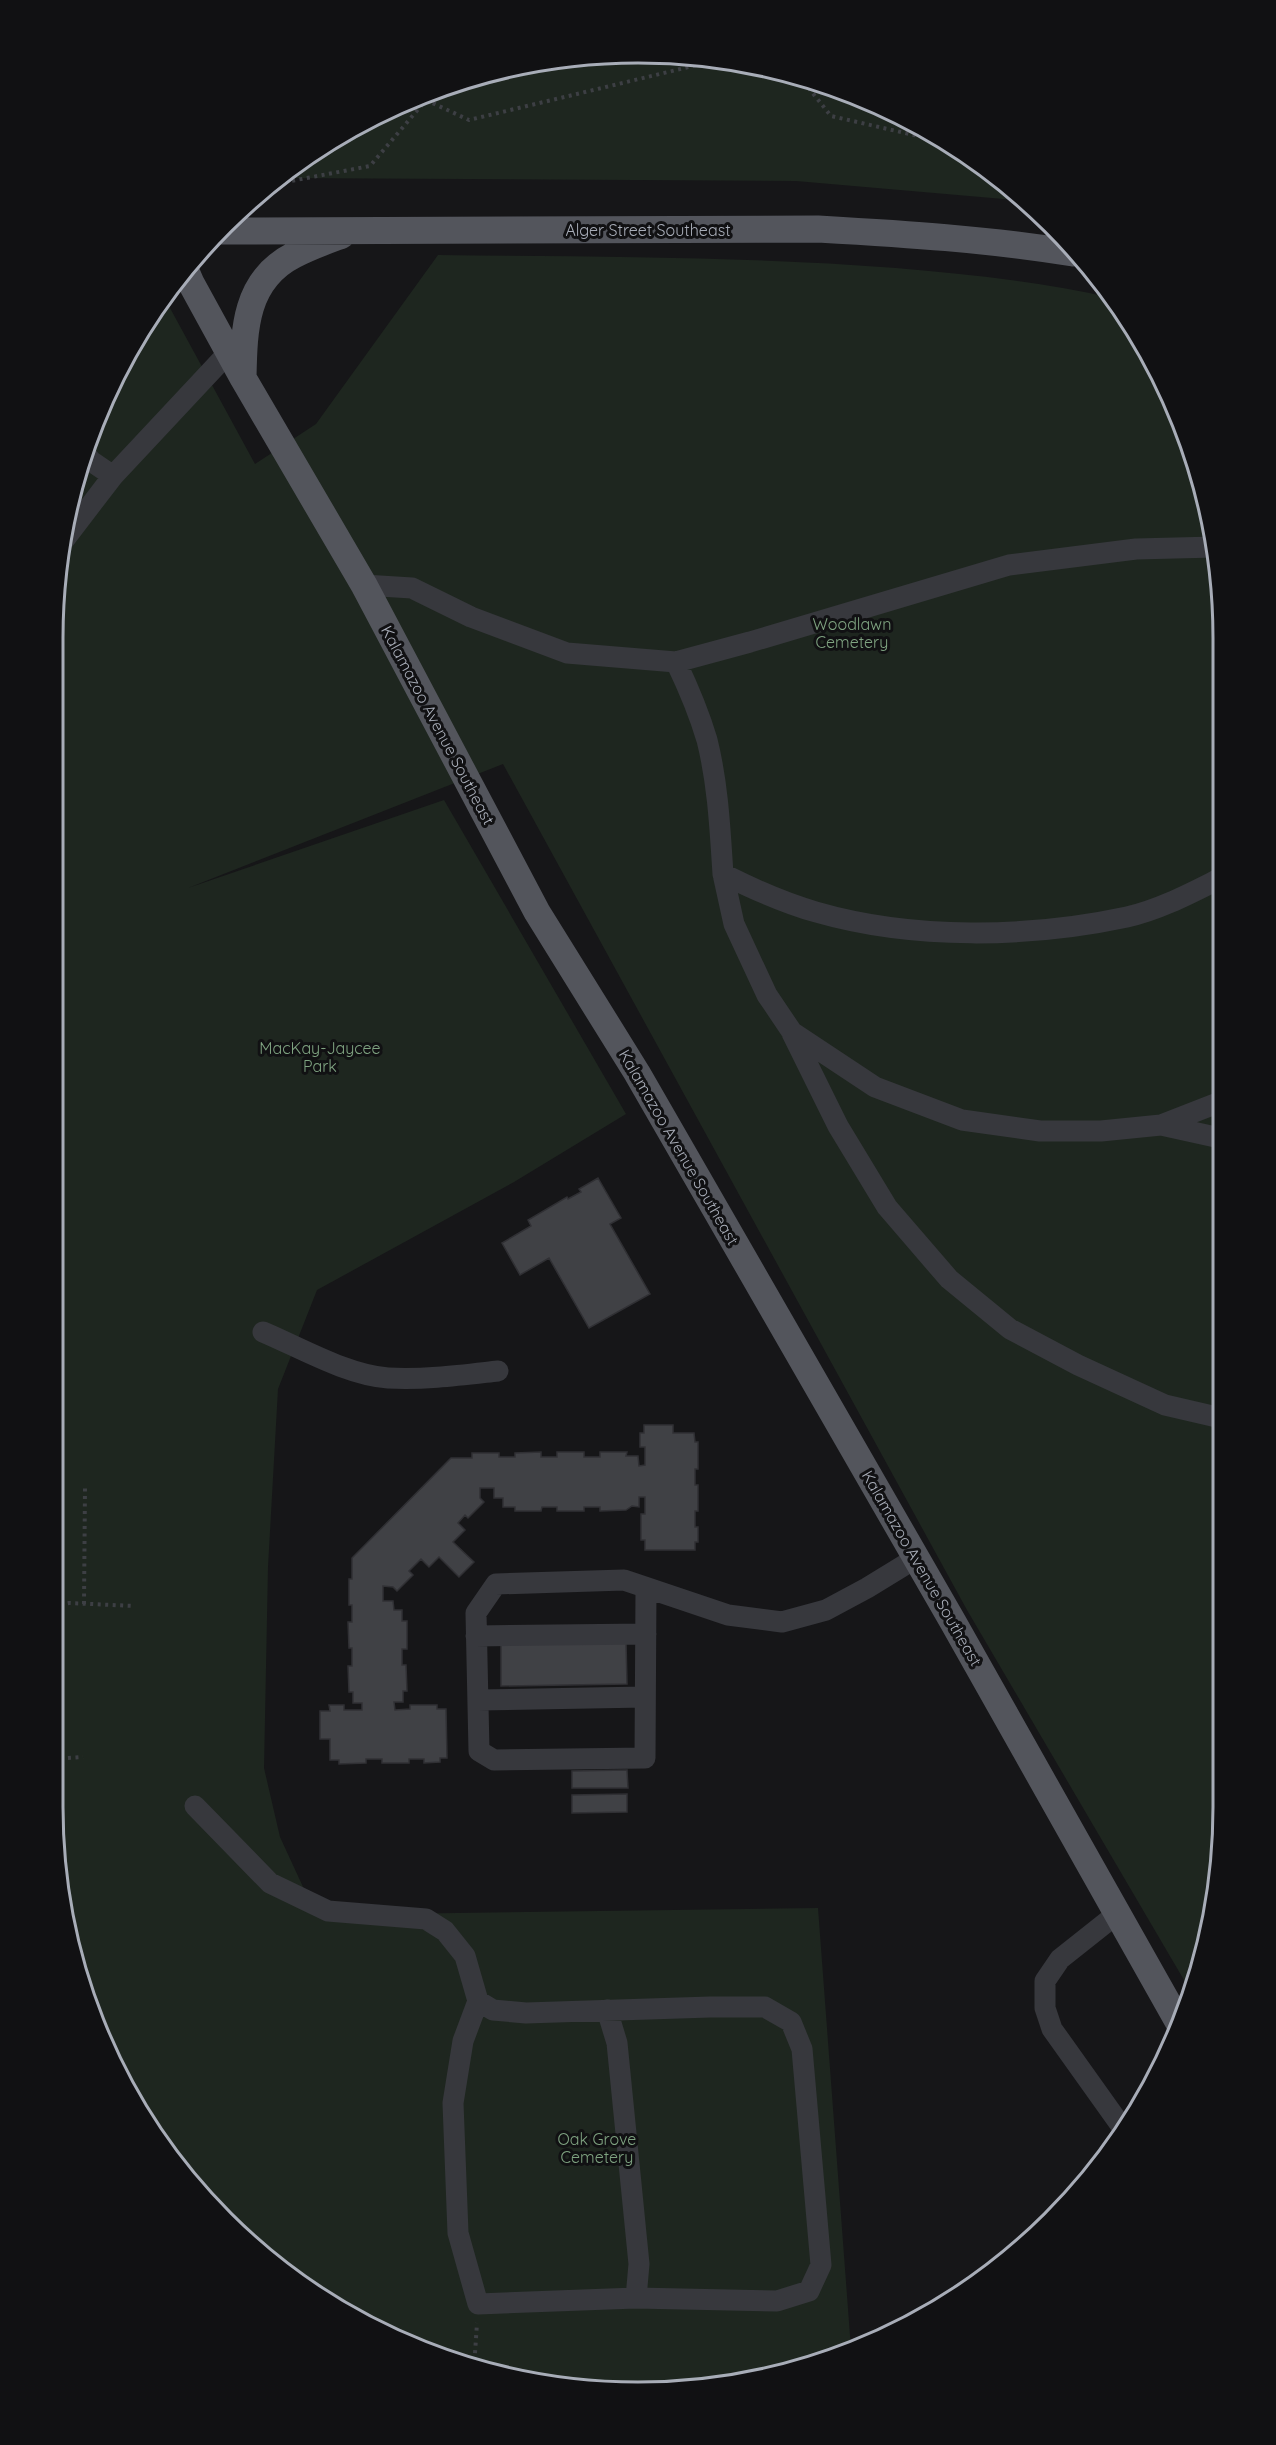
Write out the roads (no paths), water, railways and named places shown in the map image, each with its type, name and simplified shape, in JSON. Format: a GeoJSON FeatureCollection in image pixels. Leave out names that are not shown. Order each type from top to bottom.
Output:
{"type":"FeatureCollection","features":[{"type":"Feature","properties":{"kind":"main road","name":"Alger Street Southeast"},"geometry":{"type":"LineString","coordinates":[[231,231],[818,229],[1020,244],[1063,251]]}},
{"type":"Feature","properties":{"kind":"main road"},"geometry":{"type":"LineString","coordinates":[[243,378],[244,329],[248,310],[264,280],[276,267],[293,255],[352,230]]}},
{"type":"Feature","properties":{"kind":"main road","name":"Kalamazoo Avenue Southeast"},"geometry":{"type":"LineString","coordinates":[[189,279],[243,378],[364,585],[537,912],[637,1073],[916,1558],[1174,2014]]}},
{"type":"Feature","properties":{"kind":"lane"},"geometry":{"type":"LineString","coordinates":[[74,527],[113,476],[229,352]]}},
{"type":"Feature","properties":{"kind":"lane"},"geometry":{"type":"LineString","coordinates":[[91,461],[113,476]]}},
{"type":"Feature","properties":{"kind":"lane"},"geometry":{"type":"LineString","coordinates":[[88,473],[113,476]]}},
{"type":"Feature","properties":{"kind":"lane"},"geometry":{"type":"LineString","coordinates":[[364,585],[412,588],[471,617],[567,653],[676,662],[1009,565],[1136,549],[1205,547]]}},
{"type":"Feature","properties":{"kind":"lane"},"geometry":{"type":"LineString","coordinates":[[676,662],[693,698],[707,741],[718,802],[723,874],[734,924],[768,995],[792,1032],[838,1126],[887,1207],[949,1279],[1010,1329],[1077,1365],[1164,1405],[1213,1416]]}},
{"type":"Feature","properties":{"kind":"lane"},"geometry":{"type":"LineString","coordinates":[[723,874],[754,889],[815,912],[864,923],[956,934],[1037,931],[1129,917],[1185,896],[1213,882]]}},
{"type":"Feature","properties":{"kind":"lane"},"geometry":{"type":"LineString","coordinates":[[792,1032],[874,1087],[962,1120],[1040,1131],[1101,1131],[1161,1125],[1213,1105]]}},
{"type":"Feature","properties":{"kind":"lane"},"geometry":{"type":"LineString","coordinates":[[1161,1125],[1213,1136]]}},
{"type":"Feature","properties":{"kind":"lane"},"geometry":{"type":"LineString","coordinates":[[263,1332],[341,1366],[386,1378],[447,1377],[498,1371]]}},
{"type":"Feature","properties":{"kind":"lane"},"geometry":{"type":"LineString","coordinates":[[646,1588],[645,1758],[494,1760],[479,1751],[476,1613],[496,1584],[624,1580],[728,1615],[782,1622],[826,1610],[916,1558]]}},
{"type":"Feature","properties":{"kind":"lane"},"geometry":{"type":"LineString","coordinates":[[476,1636],[645,1634]]}},
{"type":"Feature","properties":{"kind":"lane"},"geometry":{"type":"LineString","coordinates":[[478,1700],[645,1697]]}},
{"type":"Feature","properties":{"kind":"lane"},"geometry":{"type":"LineString","coordinates":[[195,1806],[270,1883],[328,1911],[426,1919],[445,1931],[465,1956],[478,2001],[464,2041],[453,2103],[458,2233],[478,2304],[636,2298],[777,2301],[810,2291],[821,2265],[802,2049],[791,2022],[765,2007],[526,2013],[493,2010],[478,2001]]}},
{"type":"Feature","properties":{"kind":"lane"},"geometry":{"type":"LineString","coordinates":[[1118,1913],[1060,1959],[1046,1982],[1045,2008],[1052,2029],[1118,2122]]}},
{"type":"Feature","properties":{"kind":"lane"},"geometry":{"type":"LineString","coordinates":[[607,2010],[618,2055],[639,2264],[636,2298]]}},
{"type":"Feature","properties":{"kind":"park label","name":"Woodlawn Cemetery"},"geometry":{"type":"Point","coordinates":[852,633]}},
{"type":"Feature","properties":{"kind":"park label","name":"MacKay-Jaycee Park"},"geometry":{"type":"Point","coordinates":[320,1057]}},
{"type":"Feature","properties":{"kind":"park label","name":"Oak Grove Cemetery"},"geometry":{"type":"Point","coordinates":[597,2148]}}]}
